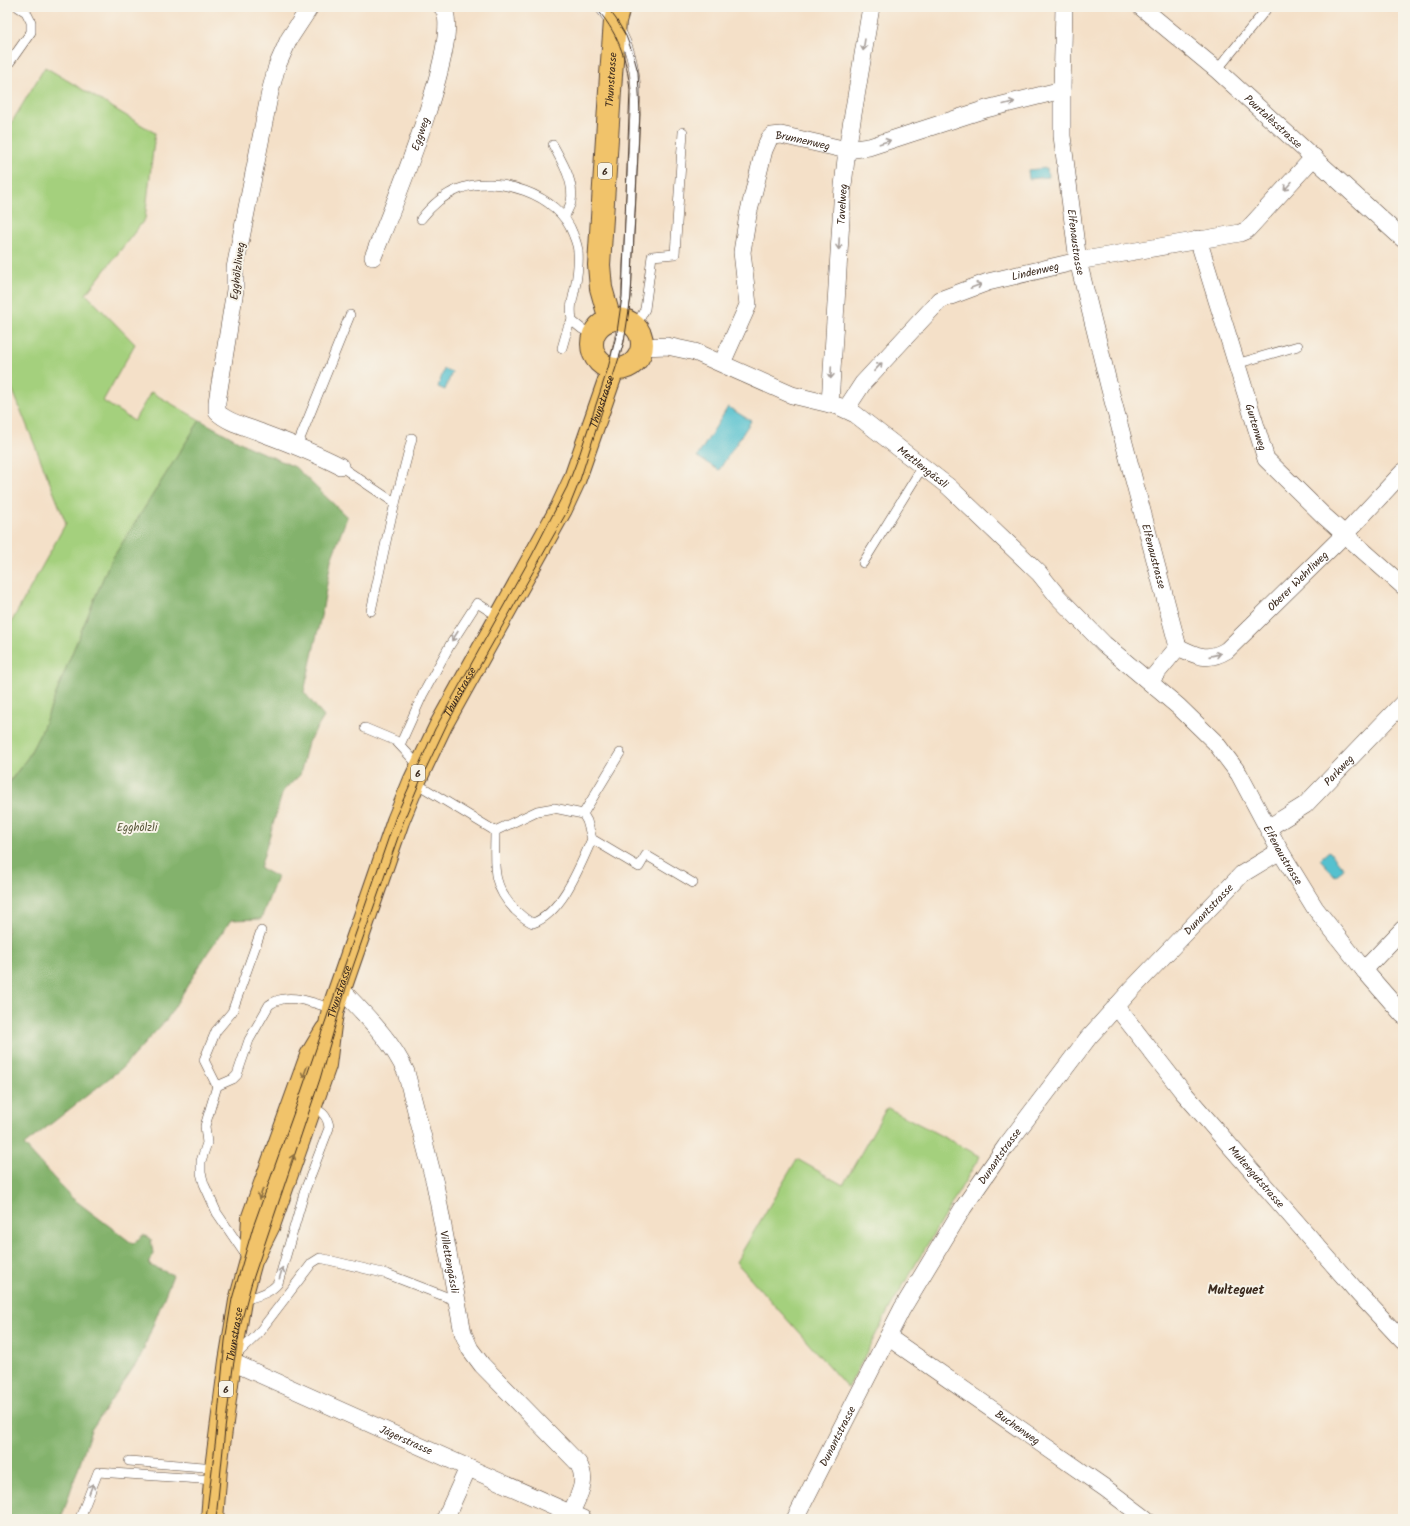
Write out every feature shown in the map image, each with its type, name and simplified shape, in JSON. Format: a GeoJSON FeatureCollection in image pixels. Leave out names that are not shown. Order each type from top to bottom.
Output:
{"type":"FeatureCollection","features":[{"type":"Feature","properties":{"kind":"main road","name":"Thunstrasse"},"geometry":{"type":"LineString","coordinates":[[613,12],[599,265],[601,288],[628,329]]}},
{"type":"Feature","properties":{"kind":"main road"},"geometry":{"type":"LineString","coordinates":[[603,324],[628,329],[637,358],[633,363],[622,369],[613,369],[605,366],[595,356],[593,349],[594,335],[597,329],[603,324]]}},
{"type":"Feature","properties":{"kind":"main road","name":"Thunstrasse"},"geometry":{"type":"LineString","coordinates":[[251,1261],[253,1217],[311,1056],[335,1008],[398,821],[417,775],[441,726],[546,539],[574,481],[613,369]]}},
{"type":"Feature","properties":{"kind":"main road","name":"Thunstrasse"},"geometry":{"type":"LineString","coordinates":[[212,1519],[230,1361],[240,1301],[251,1261],[269,1225],[325,1065],[335,1008]]}},
{"type":"Feature","properties":{"kind":"street","name":"Egghölzliweg"},"geometry":{"type":"LineString","coordinates":[[310,7],[289,39],[281,56],[272,87],[235,268],[235,290],[217,402],[217,412],[220,415],[326,458],[340,466]]}},
{"type":"Feature","properties":{"kind":"street","name":"Eggweg"},"geometry":{"type":"LineString","coordinates":[[373,257],[404,180],[430,102],[445,47],[447,19],[442,7]]}},
{"type":"Feature","properties":{"kind":"street","name":"Tavelweg"},"geometry":{"type":"LineString","coordinates":[[830,404],[843,186],[847,150],[871,7]]}},
{"type":"Feature","properties":{"kind":"street","name":"Elfenaustrasse"},"geometry":{"type":"LineString","coordinates":[[1064,7],[1062,136],[1078,261],[1109,386],[1178,647]]}},
{"type":"Feature","properties":{"kind":"street","name":"Pourtalèsstrasse"},"geometry":{"type":"LineString","coordinates":[[1141,7],[1217,70],[1403,239]]}},
{"type":"Feature","properties":{"kind":"street","name":"Brunnenweg"},"geometry":{"type":"LineString","coordinates":[[722,363],[748,305],[742,252],[748,215],[764,150],[767,142],[772,136],[780,135],[847,150],[869,147],[986,109],[1062,90]]}},
{"type":"Feature","properties":{"kind":"street","name":"Lindenweg"},"geometry":{"type":"LineString","coordinates":[[846,409],[863,384],[940,300],[988,282],[1078,261],[1240,233],[1247,230],[1314,157]]}},
{"type":"Feature","properties":{"kind":"street","name":"Gurtenweg"},"geometry":{"type":"LineString","coordinates":[[1198,240],[1266,459],[1324,516],[1403,586]]}},
{"type":"Feature","properties":{"kind":"street","name":"Mettlengässli"},"geometry":{"type":"LineString","coordinates":[[628,329],[667,346],[684,348],[722,363],[792,395],[830,404],[856,414],[949,487],[1039,573],[1059,598],[1104,644],[1150,681]]}},
{"type":"Feature","properties":{"kind":"street","name":"Oberer Wehrliweg"},"geometry":{"type":"LineString","coordinates":[[1178,647],[1196,656],[1202,657],[1216,656],[1227,650],[1345,534],[1403,472]]}},
{"type":"Feature","properties":{"kind":"street"},"geometry":{"type":"LineString","coordinates":[[1150,681],[1178,647]]}},
{"type":"Feature","properties":{"kind":"street","name":"Elfenaustrasse"},"geometry":{"type":"LineString","coordinates":[[1150,681],[1199,726],[1230,760],[1240,774],[1280,851],[1315,908],[1364,970],[1403,1015]]}},
{"type":"Feature","properties":{"kind":"street","name":"Parkweg"},"geometry":{"type":"LineString","coordinates":[[1268,828],[1305,805],[1403,703]]}},
{"type":"Feature","properties":{"kind":"street","name":"Dunantstrasse"},"geometry":{"type":"LineString","coordinates":[[795,1519],[902,1309],[963,1208],[1006,1146],[1058,1075],[1116,1006],[1175,942],[1242,874],[1280,851]]}},
{"type":"Feature","properties":{"kind":"street"},"geometry":{"type":"LineString","coordinates":[[1364,970],[1403,929]]}},
{"type":"Feature","properties":{"kind":"street","name":"Multengutstrasse"},"geometry":{"type":"LineString","coordinates":[[1116,1006],[1183,1092],[1354,1288],[1403,1341]]}},
{"type":"Feature","properties":{"kind":"street","name":"Villettengässli"},"geometry":{"type":"LineString","coordinates":[[335,1008],[389,1042],[400,1058],[406,1072],[435,1184],[463,1333],[470,1349],[482,1365],[578,1463],[581,1468],[583,1480],[577,1516]]}},
{"type":"Feature","properties":{"kind":"street","name":"Buchenweg"},"geometry":{"type":"LineString","coordinates":[[888,1337],[1105,1488],[1146,1519]]}},
{"type":"Feature","properties":{"kind":"street","name":"Jägerstrasse"},"geometry":{"type":"LineString","coordinates":[[230,1361],[577,1516]]}},
{"type":"Feature","properties":{"kind":"street"},"geometry":{"type":"LineString","coordinates":[[446,1519],[468,1468]]}},
{"type":"Feature","properties":{"kind":"lane"},"geometry":{"type":"LineString","coordinates":[[7,66],[31,32],[31,22],[26,12],[18,7]]}},
{"type":"Feature","properties":{"kind":"lane"},"geometry":{"type":"LineString","coordinates":[[1217,70],[1268,7]]}},
{"type":"Feature","properties":{"kind":"lane"},"geometry":{"type":"LineString","coordinates":[[613,12],[631,54],[636,91],[626,296],[628,329]]}},
{"type":"Feature","properties":{"kind":"lane"},"geometry":{"type":"LineString","coordinates":[[613,369],[628,329],[645,309],[652,256],[675,254],[683,132]]}},
{"type":"Feature","properties":{"kind":"lane"},"geometry":{"type":"LineString","coordinates":[[553,145],[564,165],[570,182],[571,201],[565,217]]}},
{"type":"Feature","properties":{"kind":"lane"},"geometry":{"type":"LineString","coordinates":[[421,219],[435,204],[458,189],[468,186],[491,185],[509,186],[522,189],[550,205],[565,217],[578,252],[575,287],[570,309],[572,321],[582,329],[594,335]]}},
{"type":"Feature","properties":{"kind":"lane"},"geometry":{"type":"LineString","coordinates":[[297,446],[350,315]]}},
{"type":"Feature","properties":{"kind":"lane"},"geometry":{"type":"LineString","coordinates":[[562,348],[568,327],[572,321]]}},
{"type":"Feature","properties":{"kind":"lane"},"geometry":{"type":"LineString","coordinates":[[1236,364],[1298,346]]}},
{"type":"Feature","properties":{"kind":"lane"},"geometry":{"type":"LineString","coordinates":[[371,611],[395,503],[412,438]]}},
{"type":"Feature","properties":{"kind":"lane"},"geometry":{"type":"LineString","coordinates":[[340,466],[395,503]]}},
{"type":"Feature","properties":{"kind":"lane"},"geometry":{"type":"LineString","coordinates":[[864,562],[923,466]]}},
{"type":"Feature","properties":{"kind":"lane"},"geometry":{"type":"LineString","coordinates":[[400,745],[423,694],[450,645],[477,604],[501,618]]}},
{"type":"Feature","properties":{"kind":"lane"},"geometry":{"type":"LineString","coordinates":[[365,728],[396,741],[400,745],[417,775],[495,831]]}},
{"type":"Feature","properties":{"kind":"lane"},"geometry":{"type":"LineString","coordinates":[[583,814],[620,753]]}},
{"type":"Feature","properties":{"kind":"lane"},"geometry":{"type":"LineString","coordinates":[[554,808],[583,814],[587,820],[592,839],[573,880],[552,911],[545,917],[532,923],[525,920],[500,892],[496,879],[495,831],[537,811],[554,808]]}},
{"type":"Feature","properties":{"kind":"lane"},"geometry":{"type":"LineString","coordinates":[[592,839],[639,867],[646,855],[693,883]]}},
{"type":"Feature","properties":{"kind":"lane"},"geometry":{"type":"LineString","coordinates":[[251,1261],[244,1254],[217,1213],[204,1184],[201,1173],[201,1161],[207,1143],[205,1126],[217,1086],[204,1060],[216,1031],[232,1012],[261,930]]}},
{"type":"Feature","properties":{"kind":"lane"},"geometry":{"type":"LineString","coordinates":[[217,1086],[233,1079],[237,1075],[249,1040],[269,1005],[274,1001],[288,998],[335,1008]]}},
{"type":"Feature","properties":{"kind":"lane"},"geometry":{"type":"LineString","coordinates":[[240,1301],[270,1290],[278,1283],[305,1190],[329,1128],[326,1116],[322,1112],[310,1106]]}},
{"type":"Feature","properties":{"kind":"lane"},"geometry":{"type":"LineString","coordinates":[[230,1361],[257,1335],[312,1263],[320,1258],[387,1274],[457,1301]]}},
{"type":"Feature","properties":{"kind":"lane"},"geometry":{"type":"LineString","coordinates":[[129,1461],[216,1474]]}},
{"type":"Feature","properties":{"kind":"lane"},"geometry":{"type":"LineString","coordinates":[[88,1519],[80,1518],[98,1472],[216,1474]]}},
{"type":"Feature","properties":{"kind":"green space"},"geometry":{"type":"Polygon","coordinates":[[[45,67],[155,133],[145,219],[86,294],[135,344],[103,401],[134,421],[151,392],[200,420],[109,564],[42,730],[28,757],[7,785],[7,630],[66,523],[7,376],[7,130],[45,67]]]}},
{"type":"Feature","properties":{"kind":"green space","name":"Egghölzli"},"geometry":{"type":"Polygon","coordinates":[[[200,420],[249,447],[295,467],[347,517],[331,560],[323,607],[304,692],[324,717],[308,742],[300,775],[283,791],[260,868],[277,877],[261,919],[231,920],[208,952],[167,1019],[122,1068],[24,1145],[72,1198],[133,1244],[143,1235],[151,1239],[153,1253],[149,1265],[173,1275],[140,1358],[91,1430],[61,1519],[7,1519],[7,786],[28,757],[42,730],[109,564],[200,420]]]}},
{"type":"Feature","properties":{"kind":"green space"},"geometry":{"type":"Polygon","coordinates":[[[888,1108],[980,1156],[889,1309],[848,1388],[736,1262],[797,1159],[843,1185],[886,1109],[888,1108]]]}},
{"type":"Feature","properties":{"kind":"water"},"geometry":{"type":"Polygon","coordinates":[[[1047,168],[1048,177],[1029,179],[1028,170],[1047,168]]]}},
{"type":"Feature","properties":{"kind":"water"},"geometry":{"type":"Polygon","coordinates":[[[444,369],[452,372],[445,390],[438,387],[444,369]]]}},
{"type":"Feature","properties":{"kind":"water"},"geometry":{"type":"Polygon","coordinates":[[[728,407],[751,421],[719,470],[697,457],[728,407]]]}},
{"type":"Feature","properties":{"kind":"water"},"geometry":{"type":"Polygon","coordinates":[[[1329,851],[1344,869],[1335,876],[1320,859],[1329,851]]]}},
{"type":"Feature","properties":{"kind":"tram line"},"geometry":{"type":"LineString","coordinates":[[206,1519],[216,1437],[225,1341],[232,1299],[253,1227],[396,816],[435,729],[532,555],[567,487],[580,453],[608,368],[617,332],[622,297],[630,90],[629,78],[620,46],[603,16],[595,7]]}},
{"type":"Feature","properties":{"kind":"tram line"},"geometry":{"type":"LineString","coordinates":[[216,1519],[225,1429],[233,1367],[241,1323],[251,1285],[320,1079],[348,981],[404,820],[421,779],[447,724],[568,510],[580,480],[624,342],[631,297],[640,114],[638,72],[626,36],[607,7]]}},
{"type":"Feature","properties":{"kind":"district","name":"Multeguet"},"geometry":{"type":"Point","coordinates":[1236,1289]}}]}
